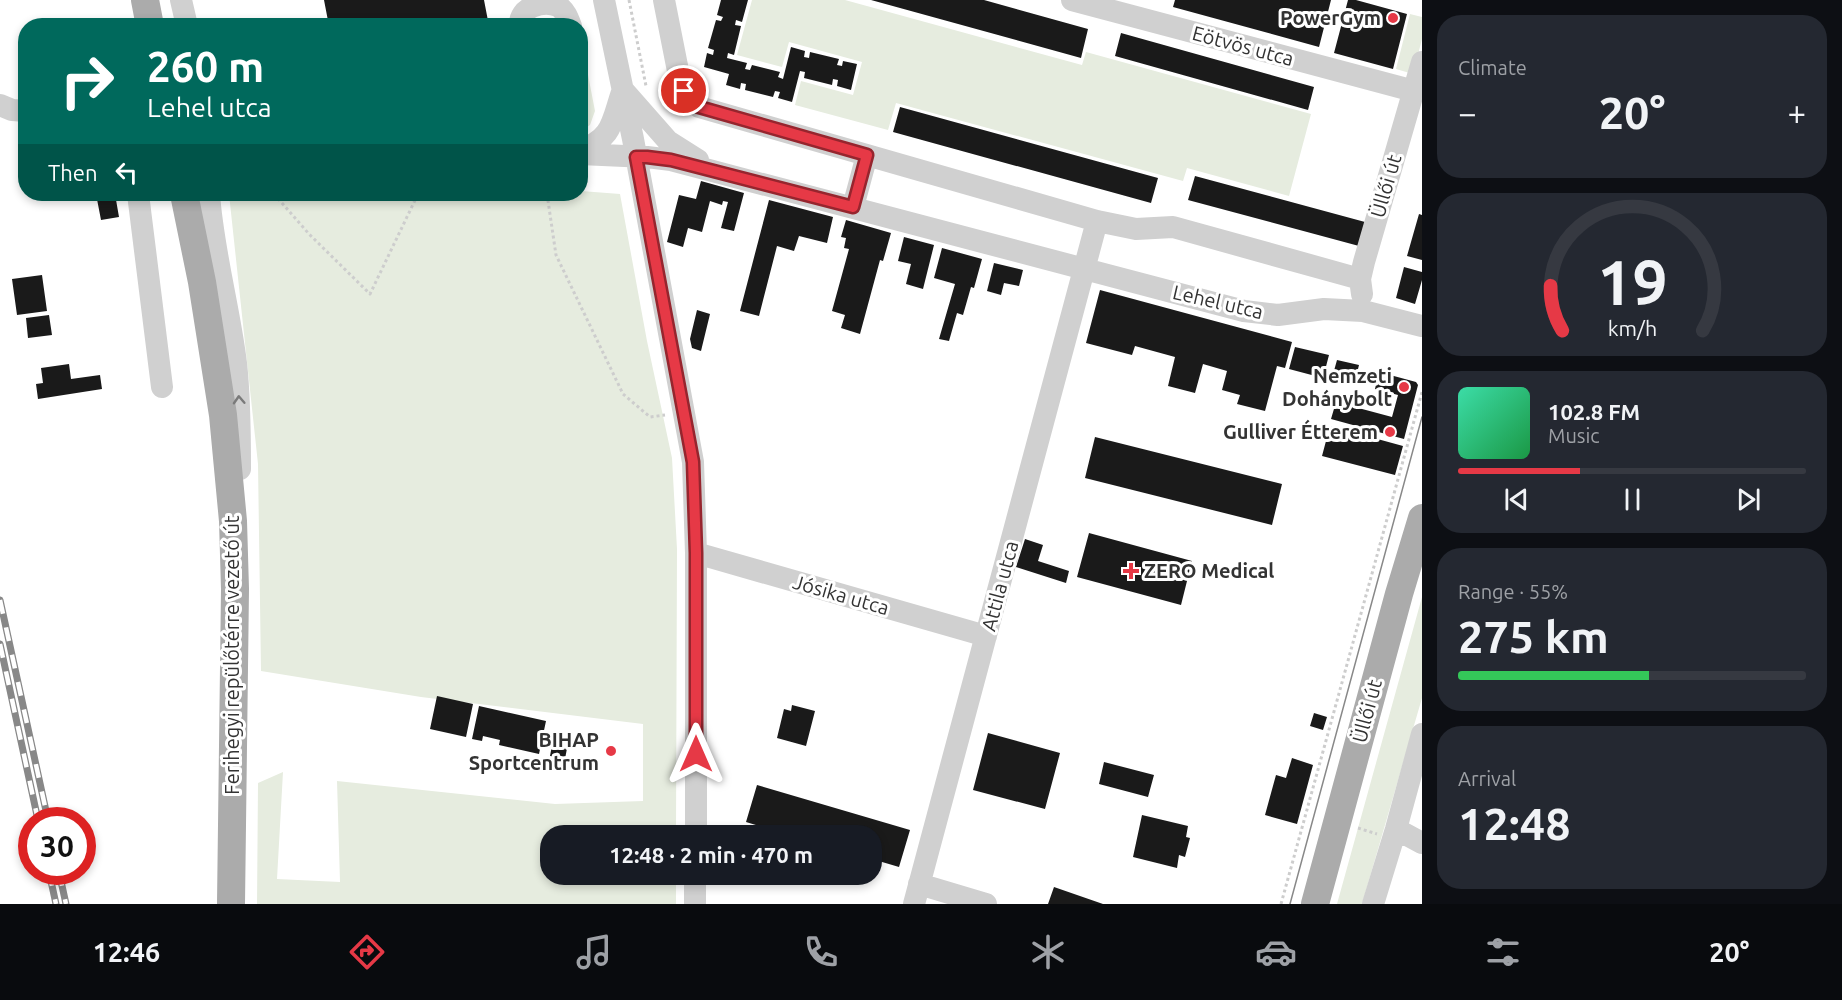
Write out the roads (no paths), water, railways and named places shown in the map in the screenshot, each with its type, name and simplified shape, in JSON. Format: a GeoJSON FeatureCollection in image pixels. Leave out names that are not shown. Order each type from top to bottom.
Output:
{"type":"FeatureCollection","features":[{"type":"Feature","properties":{"kind":"main road"},"geometry":{"type":"LineString","coordinates":[[145,0],[148,18]]}},
{"type":"Feature","properties":{"kind":"main road","name":"Ferihegyi repülőtérre vezető út"},"geometry":{"type":"LineString","coordinates":[[185,201],[202,282],[223,415],[233,521],[235,589],[231,904]]}},
{"type":"Feature","properties":{"kind":"main road","name":"Üllői út"},"geometry":{"type":"LineString","coordinates":[[1315,904],[1399,594],[1422,518]]}},
{"type":"Feature","properties":{"kind":"street"},"geometry":{"type":"LineString","coordinates":[[181,0],[185,18]]}},
{"type":"Feature","properties":{"kind":"street"},"geometry":{"type":"LineString","coordinates":[[604,0],[685,412],[695,487],[696,825]]}},
{"type":"Feature","properties":{"kind":"street"},"geometry":{"type":"LineString","coordinates":[[664,0],[680,81],[691,100],[699,107],[1097,221],[1136,229],[1173,227],[1360,279]]}},
{"type":"Feature","properties":{"kind":"street","name":"Eötvös utca"},"geometry":{"type":"LineString","coordinates":[[1072,0],[1114,6],[1413,91]]}},
{"type":"Feature","properties":{"kind":"street"},"geometry":{"type":"LineString","coordinates":[[519,18],[526,8],[543,2],[558,5],[568,18]]}},
{"type":"Feature","properties":{"kind":"street","name":"Üllői út"},"geometry":{"type":"LineString","coordinates":[[1364,311],[1360,279],[1422,62]]}},
{"type":"Feature","properties":{"kind":"street"},"geometry":{"type":"LineString","coordinates":[[588,148],[596,145],[608,132],[623,90]]}},
{"type":"Feature","properties":{"kind":"street"},"geometry":{"type":"LineString","coordinates":[[623,90],[668,141],[713,170]]}},
{"type":"Feature","properties":{"kind":"street"},"geometry":{"type":"LineString","coordinates":[[0,105],[18,110]]}},
{"type":"Feature","properties":{"kind":"street","name":"Lehel utca"},"geometry":{"type":"LineString","coordinates":[[588,153],[659,158],[713,170],[1244,311],[1278,315],[1324,309],[1364,311],[1422,326]]}},
{"type":"Feature","properties":{"kind":"street"},"geometry":{"type":"LineString","coordinates":[[853,207],[867,155]]}},
{"type":"Feature","properties":{"kind":"street"},"geometry":{"type":"LineString","coordinates":[[139,201],[162,387]]}},
{"type":"Feature","properties":{"kind":"street"},"geometry":{"type":"LineString","coordinates":[[210,201],[236,362],[240,401],[240,471],[233,521]]}},
{"type":"Feature","properties":{"kind":"street"},"geometry":{"type":"LineString","coordinates":[[1086,268],[1097,221]]}},
{"type":"Feature","properties":{"kind":"street","name":"Attila utca"},"geometry":{"type":"LineString","coordinates":[[916,894],[1086,268]]}},
{"type":"Feature","properties":{"kind":"street","name":"Jósika utca"},"geometry":{"type":"LineString","coordinates":[[696,553],[986,636]]}},
{"type":"Feature","properties":{"kind":"street"},"geometry":{"type":"LineString","coordinates":[[1372,904],[1396,829],[1422,734]]}},
{"type":"Feature","properties":{"kind":"street"},"geometry":{"type":"LineString","coordinates":[[1396,829],[1422,843]]}},
{"type":"Feature","properties":{"kind":"street"},"geometry":{"type":"LineString","coordinates":[[695,904],[696,885]]}},
{"type":"Feature","properties":{"kind":"street"},"geometry":{"type":"LineString","coordinates":[[916,894],[986,904]]}},
{"type":"Feature","properties":{"kind":"tram line"},"geometry":{"type":"LineString","coordinates":[[1290,904],[1422,417]]}},
{"type":"Feature","properties":{"kind":"railway"},"geometry":{"type":"LineString","coordinates":[[0,600],[45,807]]}},
{"type":"Feature","properties":{"kind":"railway"},"geometry":{"type":"LineString","coordinates":[[0,644],[35,807]]}},
{"type":"Feature","properties":{"kind":"railway"},"geometry":{"type":"LineString","coordinates":[[52,885],[56,904]]}},
{"type":"Feature","properties":{"kind":"railway"},"geometry":{"type":"LineString","coordinates":[[62,885],[66,904]]}},
{"type":"Feature","properties":{"kind":"place","name":"PowerGym"},"geometry":{"type":"Point","coordinates":[1393,18]}},
{"type":"Feature","properties":{"kind":"place","name":"Nemzeti Dohánybolt"},"geometry":{"type":"Point","coordinates":[1404,387]}},
{"type":"Feature","properties":{"kind":"place","name":"Gulliver Étterem"},"geometry":{"type":"Point","coordinates":[1390,432]}},
{"type":"Feature","properties":{"kind":"place","name":"ZERO Medical"},"geometry":{"type":"Point","coordinates":[1131,571]}},
{"type":"Feature","properties":{"kind":"place","name":"BIHAP Sportcentrum"},"geometry":{"type":"Point","coordinates":[611,751]}}]}
